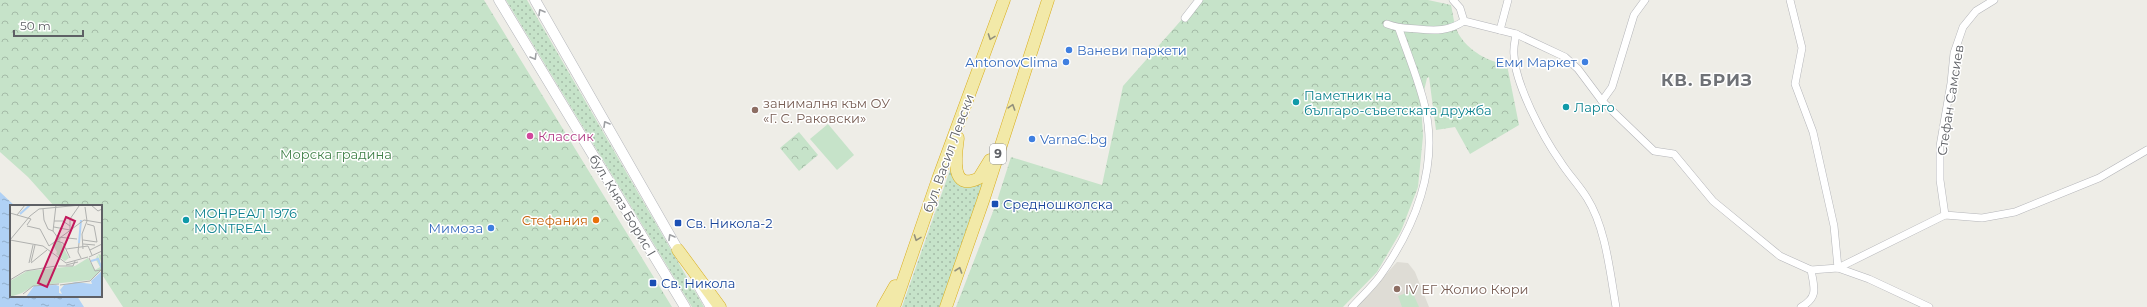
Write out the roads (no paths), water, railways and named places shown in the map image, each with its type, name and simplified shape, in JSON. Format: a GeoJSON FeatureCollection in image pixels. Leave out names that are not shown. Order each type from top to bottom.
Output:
{"type":"FeatureCollection","features":[{"type":"Feature","properties":{"kind":"highway","name":"бул. Васил Левски"},"geometry":{"type":"LineString","coordinates":[[894,307],[910,258],[1004,0]]}},
{"type":"Feature","properties":{"kind":"highway","name":"9"},"geometry":{"type":"LineString","coordinates":[[946,307],[984,198],[1004,132],[1048,0]]}},
{"type":"Feature","properties":{"kind":"highway"},"geometry":{"type":"LineString","coordinates":[[961,117],[955,166],[959,176],[964,179],[974,180],[982,175],[1004,132]]}},
{"type":"Feature","properties":{"kind":"highway"},"geometry":{"type":"LineString","coordinates":[[678,250],[720,307]]}},
{"type":"Feature","properties":{"kind":"highway"},"geometry":{"type":"LineString","coordinates":[[883,307],[910,258]]}},
{"type":"Feature","properties":{"kind":"main road","name":"бул. Княз Борис I"},"geometry":{"type":"LineString","coordinates":[[499,0],[685,307]]}},
{"type":"Feature","properties":{"kind":"main road","name":"бул. Княз Борис I"},"geometry":{"type":"LineString","coordinates":[[535,0],[712,307]]}},
{"type":"Feature","properties":{"kind":"street"},"geometry":{"type":"LineString","coordinates":[[1186,18],[1199,0]]}},
{"type":"Feature","properties":{"kind":"street"},"geometry":{"type":"LineString","coordinates":[[1453,0],[1460,8],[1464,21]]}},
{"type":"Feature","properties":{"kind":"street"},"geometry":{"type":"LineString","coordinates":[[1500,30],[1508,0]]}},
{"type":"Feature","properties":{"kind":"street"},"geometry":{"type":"LineString","coordinates":[[1602,101],[1612,87],[1634,15],[1645,0]]}},
{"type":"Feature","properties":{"kind":"street"},"geometry":{"type":"LineString","coordinates":[[1790,0],[1802,48],[1795,84],[1813,132],[1834,226],[1838,268]]}},
{"type":"Feature","properties":{"kind":"street","name":"Стефан Самсиев"},"geometry":{"type":"LineString","coordinates":[[1945,215],[1940,180],[1940,146],[1954,53],[1962,27],[1976,11],[1994,0]]}},
{"type":"Feature","properties":{"kind":"street"},"geometry":{"type":"LineString","coordinates":[[1387,24],[1399,29],[1439,31],[1455,27],[1464,21],[1516,34],[1542,45],[1571,62],[1602,101],[1654,151],[1674,154],[1713,201],[1780,256],[1811,270],[1838,268],[1945,215],[1982,218],[2015,212],[2099,178],[2147,150]]}},
{"type":"Feature","properties":{"kind":"street"},"geometry":{"type":"LineString","coordinates":[[1352,307],[1380,277],[1409,230],[1424,188],[1428,161],[1429,129],[1419,86],[1399,29]]}},
{"type":"Feature","properties":{"kind":"street"},"geometry":{"type":"LineString","coordinates":[[1516,34],[1514,56],[1519,79],[1541,129],[1559,161],[1588,199],[1600,230],[1607,254],[1616,307]]}},
{"type":"Feature","properties":{"kind":"street"},"geometry":{"type":"LineString","coordinates":[[1838,268],[1869,279],[1929,307]]}},
{"type":"Feature","properties":{"kind":"street"},"geometry":{"type":"LineString","coordinates":[[1801,307],[1809,303],[1813,296],[1811,270]]}},
{"type":"Feature","properties":{"kind":"water"},"geometry":{"type":"Polygon","coordinates":[[[0,192],[14,205],[10,205],[10,297],[78,297],[84,307],[0,307],[0,192]]]}},
{"type":"Feature","properties":{"kind":"place","name":"Ваневи паркети"},"geometry":{"type":"Point","coordinates":[1069,50]}},
{"type":"Feature","properties":{"kind":"place","name":"AntonovClima"},"geometry":{"type":"Point","coordinates":[1066,62]}},
{"type":"Feature","properties":{"kind":"place","name":"Еми Маркет"},"geometry":{"type":"Point","coordinates":[1585,62]}},
{"type":"Feature","properties":{"kind":"place","name":"Паметник на българо-съветската дружба"},"geometry":{"type":"Point","coordinates":[1296,102]}},
{"type":"Feature","properties":{"kind":"place","name":"Ларго"},"geometry":{"type":"Point","coordinates":[1566,107]}},
{"type":"Feature","properties":{"kind":"place","name":"занималня към ОУ «Г. С. Раковски»"},"geometry":{"type":"Point","coordinates":[755,110]}},
{"type":"Feature","properties":{"kind":"place","name":"Классик"},"geometry":{"type":"Point","coordinates":[530,136]}},
{"type":"Feature","properties":{"kind":"place","name":"VarnaC.bg"},"geometry":{"type":"Point","coordinates":[1032,139]}},
{"type":"Feature","properties":{"kind":"place","name":"Средношколска"},"geometry":{"type":"Point","coordinates":[995,204]}},
{"type":"Feature","properties":{"kind":"place","name":"МОНРЕАЛ 1976 MONTREAL"},"geometry":{"type":"Point","coordinates":[186,220]}},
{"type":"Feature","properties":{"kind":"place","name":"Стефания"},"geometry":{"type":"Point","coordinates":[596,220]}},
{"type":"Feature","properties":{"kind":"place","name":"Св. Никола-2"},"geometry":{"type":"Point","coordinates":[678,223]}},
{"type":"Feature","properties":{"kind":"place","name":"Мимоза"},"geometry":{"type":"Point","coordinates":[491,228]}},
{"type":"Feature","properties":{"kind":"place","name":"Св. Никола"},"geometry":{"type":"Point","coordinates":[653,283]}},
{"type":"Feature","properties":{"kind":"place","name":"IV ЕГ Жолио Кюри"},"geometry":{"type":"Point","coordinates":[1397,289]}},
{"type":"Feature","properties":{"kind":"district","name":"КВ. БРИЗ"},"geometry":{"type":"Point","coordinates":[1707,80]}},
{"type":"Feature","properties":{"kind":"park label","name":"Морска градина"},"geometry":{"type":"Point","coordinates":[336,154]}}]}
